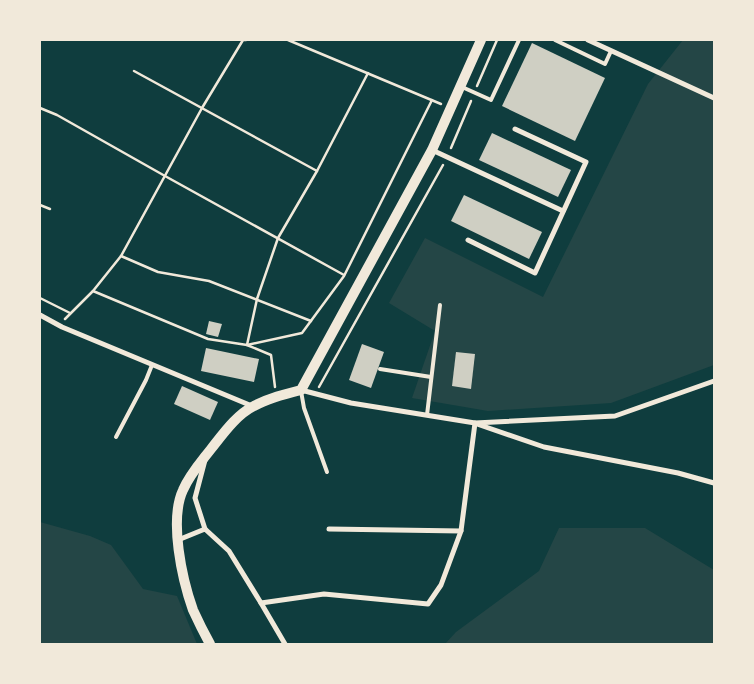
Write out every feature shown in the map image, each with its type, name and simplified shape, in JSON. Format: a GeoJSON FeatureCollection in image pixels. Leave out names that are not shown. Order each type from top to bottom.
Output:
{"type":"FeatureCollection","features":[{"type":"Feature","properties":{"kind":"main road"},"geometry":{"type":"LineString","coordinates":[[210,644],[194,611],[179,556],[176,514],[182,491],[197,465],[227,429],[252,406],[276,396],[301,390],[432,150],[481,40]]}},
{"type":"Feature","properties":{"kind":"street"},"geometry":{"type":"LineString","coordinates":[[588,40],[714,98]]}},
{"type":"Feature","properties":{"kind":"street"},"geometry":{"type":"LineString","coordinates":[[468,240],[535,273],[586,162],[515,129]]}},
{"type":"Feature","properties":{"kind":"street"},"geometry":{"type":"LineString","coordinates":[[432,150],[563,211]]}},
{"type":"Feature","properties":{"kind":"street"},"geometry":{"type":"LineString","coordinates":[[40,315],[62,327],[252,406]]}},
{"type":"Feature","properties":{"kind":"street"},"geometry":{"type":"LineString","coordinates":[[474,423],[615,416],[714,381]]}},
{"type":"Feature","properties":{"kind":"street"},"geometry":{"type":"LineString","coordinates":[[301,390],[316,392],[351,402],[474,423],[544,447],[678,473],[714,483]]}},
{"type":"Feature","properties":{"kind":"street"},"geometry":{"type":"LineString","coordinates":[[261,603],[324,594],[428,604],[442,585],[460,531],[474,423]]}},
{"type":"Feature","properties":{"kind":"street"},"geometry":{"type":"LineString","coordinates":[[207,454],[195,498],[205,529],[229,551],[285,644]]}},
{"type":"Feature","properties":{"kind":"street"},"geometry":{"type":"LineString","coordinates":[[178,540],[205,529]]}},
{"type":"Feature","properties":{"kind":"street"},"geometry":{"type":"LineString","coordinates":[[329,529],[460,531]]}},
{"type":"Feature","properties":{"kind":"lane"},"geometry":{"type":"LineString","coordinates":[[461,87],[491,100],[518,40]]}},
{"type":"Feature","properties":{"kind":"lane"},"geometry":{"type":"LineString","coordinates":[[555,40],[605,64],[611,51]]}},
{"type":"Feature","properties":{"kind":"lane"},"geometry":{"type":"LineString","coordinates":[[426,415],[440,305]]}},
{"type":"Feature","properties":{"kind":"lane"},"geometry":{"type":"LineString","coordinates":[[116,437],[152,365]]}},
{"type":"Feature","properties":{"kind":"lane"},"geometry":{"type":"LineString","coordinates":[[380,369],[431,377]]}},
{"type":"Feature","properties":{"kind":"lane"},"geometry":{"type":"LineString","coordinates":[[301,390],[304,408],[327,472]]}},
{"type":"Feature","properties":{"kind":"path"},"geometry":{"type":"LineString","coordinates":[[62,327],[66,317],[93,292],[121,256],[202,108],[243,40],[246,40]]}},
{"type":"Feature","properties":{"kind":"path"},"geometry":{"type":"LineString","coordinates":[[288,40],[452,108]]}},
{"type":"Feature","properties":{"kind":"path"},"geometry":{"type":"LineString","coordinates":[[316,392],[448,157],[497,40]]}},
{"type":"Feature","properties":{"kind":"path"},"geometry":{"type":"LineString","coordinates":[[134,71],[317,171]]}},
{"type":"Feature","properties":{"kind":"path"},"geometry":{"type":"LineString","coordinates":[[247,345],[257,299],[278,238],[317,171],[368,73]]}},
{"type":"Feature","properties":{"kind":"path"},"geometry":{"type":"LineString","coordinates":[[247,345],[302,333],[344,275],[432,100]]}},
{"type":"Feature","properties":{"kind":"path"},"geometry":{"type":"LineString","coordinates":[[40,108],[57,115],[344,275]]}},
{"type":"Feature","properties":{"kind":"path"},"geometry":{"type":"LineString","coordinates":[[40,205],[50,209]]}},
{"type":"Feature","properties":{"kind":"path"},"geometry":{"type":"LineString","coordinates":[[121,256],[158,272],[209,281],[311,321]]}},
{"type":"Feature","properties":{"kind":"path"},"geometry":{"type":"LineString","coordinates":[[93,292],[208,338],[247,345],[271,355],[276,396]]}},
{"type":"Feature","properties":{"kind":"path"},"geometry":{"type":"LineString","coordinates":[[40,298],[70,313]]}},
{"type":"Feature","properties":{"kind":"shaded area"},"geometry":{"type":"Polygon","coordinates":[[[683,40],[714,40],[714,365],[611,403],[488,411],[412,398],[435,331],[389,303],[425,238],[543,297],[648,84],[683,40]]]}},
{"type":"Feature","properties":{"kind":"shaded area"},"geometry":{"type":"Polygon","coordinates":[[[40,522],[90,536],[111,545],[143,589],[177,596],[197,644],[40,644],[40,522]]]}},
{"type":"Feature","properties":{"kind":"shaded area"},"geometry":{"type":"Polygon","coordinates":[[[559,528],[645,528],[714,570],[714,644],[445,644],[456,632],[539,571],[559,528]]]}},
{"type":"Feature","properties":{"kind":"building"},"geometry":{"type":"Polygon","coordinates":[[[532,43],[605,78],[575,141],[502,106],[532,43]]]}},
{"type":"Feature","properties":{"kind":"building"},"geometry":{"type":"Polygon","coordinates":[[[492,133],[571,170],[558,197],[479,160],[492,133]]]}},
{"type":"Feature","properties":{"kind":"building"},"geometry":{"type":"Polygon","coordinates":[[[464,195],[542,232],[529,259],[451,221],[464,195]]]}},
{"type":"Feature","properties":{"kind":"building"},"geometry":{"type":"Polygon","coordinates":[[[209,321],[222,324],[218,337],[206,334],[209,321]]]}},
{"type":"Feature","properties":{"kind":"building"},"geometry":{"type":"Polygon","coordinates":[[[362,344],[384,352],[371,388],[349,380],[362,344]]]}},
{"type":"Feature","properties":{"kind":"building"},"geometry":{"type":"Polygon","coordinates":[[[206,348],[259,359],[254,382],[201,371],[206,348]]]}},
{"type":"Feature","properties":{"kind":"building"},"geometry":{"type":"Polygon","coordinates":[[[456,352],[475,354],[471,389],[452,386],[456,352]]]}},
{"type":"Feature","properties":{"kind":"building"},"geometry":{"type":"Polygon","coordinates":[[[182,386],[218,402],[210,420],[174,404],[182,386]]]}}]}
